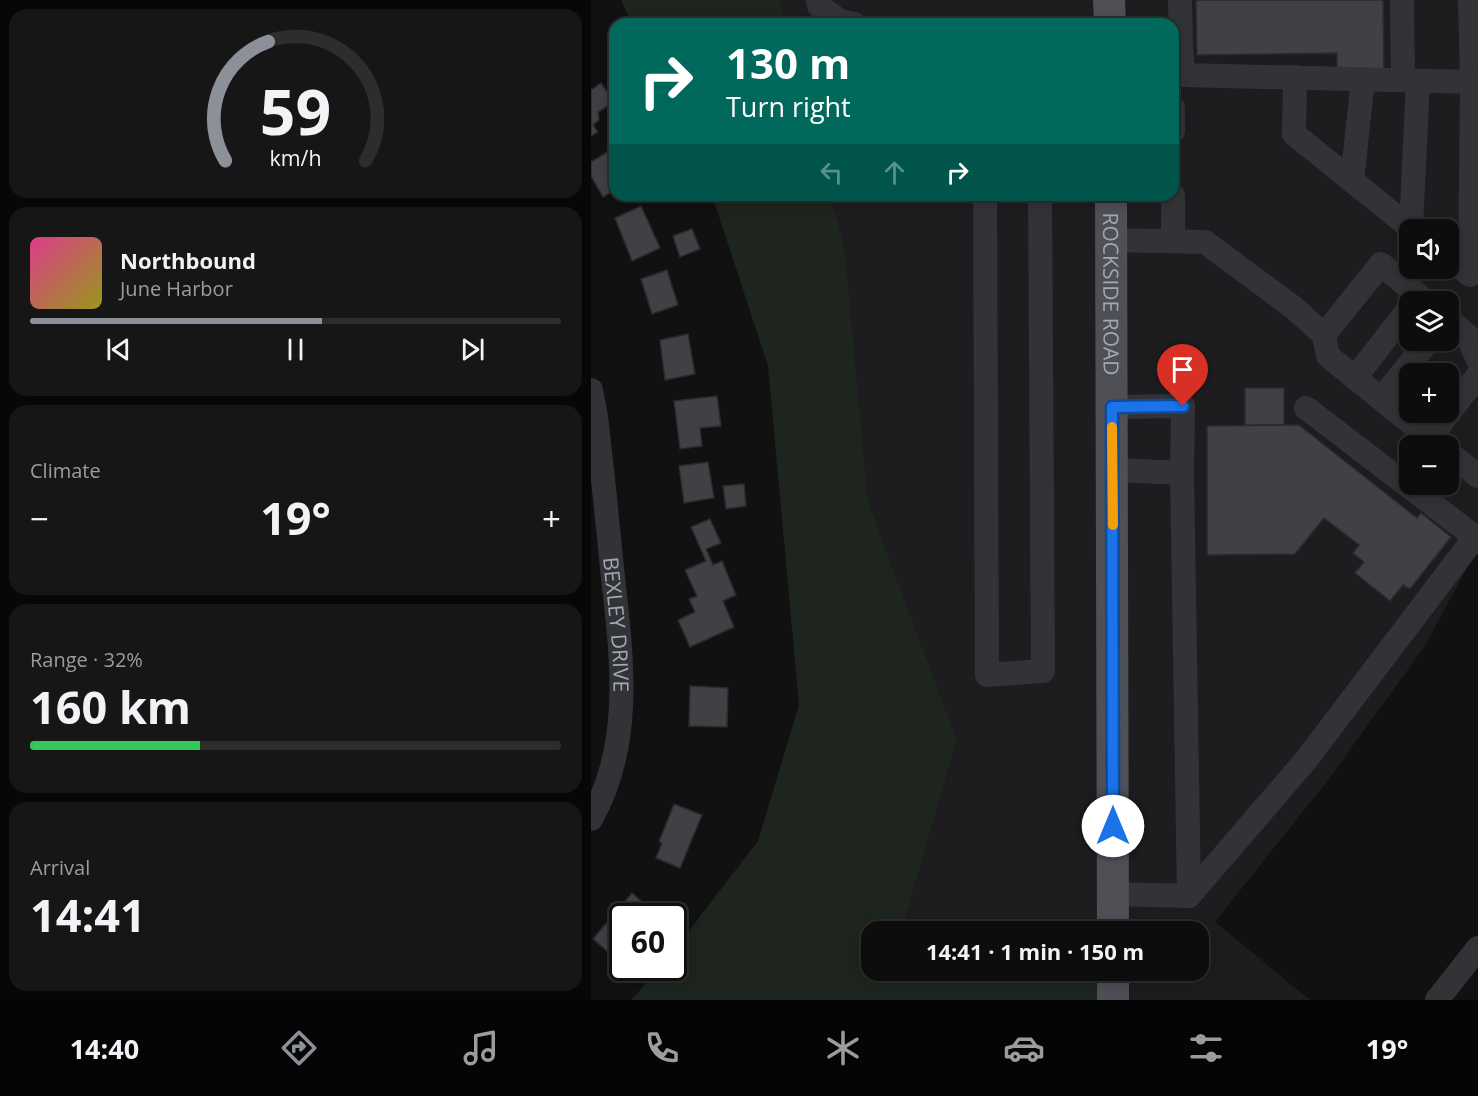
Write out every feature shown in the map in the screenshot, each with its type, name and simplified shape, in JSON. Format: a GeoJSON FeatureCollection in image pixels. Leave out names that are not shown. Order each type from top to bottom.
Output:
{"type":"FeatureCollection","features":[{"type":"Feature","properties":{"kind":"main road"},"geometry":{"type":"LineString","coordinates":[[1109,0],[1110,18]]}},
{"type":"Feature","properties":{"kind":"main road","name":"ROCKSIDE ROAD"},"geometry":{"type":"LineString","coordinates":[[1111,201],[1113,921]]}},
{"type":"Feature","properties":{"kind":"main road"},"geometry":{"type":"LineString","coordinates":[[1113,981],[1113,1000]]}},
{"type":"Feature","properties":{"kind":"street"},"geometry":{"type":"LineString","coordinates":[[818,0],[819,6],[836,18]]}},
{"type":"Feature","properties":{"kind":"street"},"geometry":{"type":"LineString","coordinates":[[1179,18],[1180,0]]}},
{"type":"Feature","properties":{"kind":"street"},"geometry":{"type":"LineString","coordinates":[[1402,0],[1411,81],[1412,219]]}},
{"type":"Feature","properties":{"kind":"street"},"geometry":{"type":"LineString","coordinates":[[1459,266],[1470,275],[1472,82],[1470,0]]}},
{"type":"Feature","properties":{"kind":"street"},"geometry":{"type":"LineString","coordinates":[[1179,55],[1183,75],[1472,82]]}},
{"type":"Feature","properties":{"kind":"street"},"geometry":{"type":"LineString","coordinates":[[1295,77],[1294,134],[1400,219]]}},
{"type":"Feature","properties":{"kind":"street"},"geometry":{"type":"LineString","coordinates":[[1352,180],[1363,79]]}},
{"type":"Feature","properties":{"kind":"street"},"geometry":{"type":"LineString","coordinates":[[985,201],[987,675],[1043,671],[1040,201]]}},
{"type":"Feature","properties":{"kind":"street"},"geometry":{"type":"LineString","coordinates":[[1173,201],[1173,239]]}},
{"type":"Feature","properties":{"kind":"street"},"geometry":{"type":"LineString","coordinates":[[1111,240],[1173,239],[1205,242],[1294,308],[1324,335],[1327,356],[1426,435]]}},
{"type":"Feature","properties":{"kind":"street"},"geometry":{"type":"LineString","coordinates":[[1324,335],[1381,264],[1407,291]]}},
{"type":"Feature","properties":{"kind":"street"},"geometry":{"type":"LineString","coordinates":[[1355,378],[1399,324]]}},
{"type":"Feature","properties":{"kind":"street"},"geometry":{"type":"LineString","coordinates":[[1459,328],[1467,335],[1478,360]]}},
{"type":"Feature","properties":{"kind":"street"},"geometry":{"type":"LineString","coordinates":[[1381,399],[1420,351]]}},
{"type":"Feature","properties":{"kind":"street"},"geometry":{"type":"LineString","coordinates":[[1439,435],[1478,375]]}},
{"type":"Feature","properties":{"kind":"street","name":"BEXLEY DRIVE"},"geometry":{"type":"LineString","coordinates":[[591,390],[596,417],[620,640],[623,708],[614,761],[591,819]]}},
{"type":"Feature","properties":{"kind":"street"},"geometry":{"type":"LineString","coordinates":[[1112,407],[1183,406],[1182,473],[1189,896]]}},
{"type":"Feature","properties":{"kind":"street"},"geometry":{"type":"LineString","coordinates":[[1189,896],[1306,760],[1475,537],[1305,408]]}},
{"type":"Feature","properties":{"kind":"street"},"geometry":{"type":"LineString","coordinates":[[1459,461],[1478,476]]}},
{"type":"Feature","properties":{"kind":"street"},"geometry":{"type":"LineString","coordinates":[[1113,470],[1182,473]]}},
{"type":"Feature","properties":{"kind":"street"},"geometry":{"type":"LineString","coordinates":[[1113,894],[1189,896]]}},
{"type":"Feature","properties":{"kind":"street"},"geometry":{"type":"LineString","coordinates":[[1437,1000],[1478,948]]}},
{"type":"Feature","properties":{"kind":"shaded area"},"geometry":{"type":"Polygon","coordinates":[[[621,0],[780,0],[785,18],[629,18],[621,0]]]}},
{"type":"Feature","properties":{"kind":"shaded area"},"geometry":{"type":"Polygon","coordinates":[[[780,0],[1478,0],[1478,547],[1425,646],[1328,780],[1215,922],[1310,1000],[1113,1000],[1113,981],[1209,981],[1209,921],[905,921],[957,740],[868,501],[845,249],[833,201],[1179,201],[1179,18],[785,18],[780,0]]]}},
{"type":"Feature","properties":{"kind":"shaded area"},"geometry":{"type":"Polygon","coordinates":[[[714,201],[833,201],[845,249],[868,501],[957,740],[905,921],[861,921],[861,981],[1113,981],[1113,1000],[631,1000],[648,981],[687,981],[687,933],[758,841],[799,705],[768,366],[714,201]]]}},
{"type":"Feature","properties":{"kind":"building"},"geometry":{"type":"Polygon","coordinates":[[[1196,0],[1383,0],[1384,75],[1337,76],[1337,53],[1197,55],[1196,0]]]}},
{"type":"Feature","properties":{"kind":"building"},"geometry":{"type":"Polygon","coordinates":[[[601,83],[609,95],[609,105],[598,112],[599,120],[593,125],[598,132],[591,136],[591,90],[601,83]]]}},
{"type":"Feature","properties":{"kind":"building"},"geometry":{"type":"Polygon","coordinates":[[[607,152],[609,156],[609,194],[603,197],[591,176],[591,162],[607,152]]]}},
{"type":"Feature","properties":{"kind":"building"},"geometry":{"type":"Polygon","coordinates":[[[641,206],[660,248],[632,261],[615,218],[641,206]]]}},
{"type":"Feature","properties":{"kind":"building"},"geometry":{"type":"Polygon","coordinates":[[[692,229],[700,249],[680,257],[673,236],[692,229]]]}},
{"type":"Feature","properties":{"kind":"building"},"geometry":{"type":"Polygon","coordinates":[[[667,270],[678,305],[652,314],[641,279],[667,270]]]}},
{"type":"Feature","properties":{"kind":"building"},"geometry":{"type":"Polygon","coordinates":[[[688,334],[695,374],[665,380],[660,340],[688,334]]]}},
{"type":"Feature","properties":{"kind":"building"},"geometry":{"type":"Polygon","coordinates":[[[1245,388],[1284,388],[1284,425],[1245,425],[1245,388]]]}},
{"type":"Feature","properties":{"kind":"building"},"geometry":{"type":"Polygon","coordinates":[[[717,396],[721,426],[700,428],[702,446],[680,449],[674,401],[717,396]]]}},
{"type":"Feature","properties":{"kind":"building"},"geometry":{"type":"Polygon","coordinates":[[[1299,425],[1417,518],[1421,513],[1451,537],[1410,589],[1403,585],[1390,601],[1355,573],[1364,562],[1353,553],[1359,545],[1324,518],[1295,554],[1207,555],[1207,426],[1299,425]]]}},
{"type":"Feature","properties":{"kind":"building"},"geometry":{"type":"Polygon","coordinates":[[[708,462],[714,498],[684,503],[679,466],[708,462]]]}},
{"type":"Feature","properties":{"kind":"building"},"geometry":{"type":"Polygon","coordinates":[[[744,484],[746,506],[726,509],[723,486],[744,484]]]}},
{"type":"Feature","properties":{"kind":"building"},"geometry":{"type":"Polygon","coordinates":[[[710,519],[721,543],[706,549],[713,565],[722,561],[736,595],[723,601],[734,627],[690,647],[678,620],[695,612],[689,599],[697,596],[685,570],[706,561],[691,527],[710,519]]]}},
{"type":"Feature","properties":{"kind":"building"},"geometry":{"type":"Polygon","coordinates":[[[690,686],[728,688],[727,727],[689,726],[690,686]]]}},
{"type":"Feature","properties":{"kind":"building"},"geometry":{"type":"Polygon","coordinates":[[[674,804],[702,815],[680,868],[656,858],[662,843],[659,842],[674,804]]]}},
{"type":"Feature","properties":{"kind":"building"},"geometry":{"type":"Polygon","coordinates":[[[632,893],[643,903],[624,903],[632,893]]]}},
{"type":"Feature","properties":{"kind":"building"},"geometry":{"type":"Polygon","coordinates":[[[609,920],[609,953],[593,939],[609,920]]]}},
{"type":"Feature","properties":{"kind":"slow traffic"},"geometry":{"type":"LineString","coordinates":[[1112,427],[1113,525]]}},
{"type":"Feature","properties":{"kind":"route"},"geometry":{"type":"LineString","coordinates":[[1113,826],[1112,407],[1183,406]]}}]}
